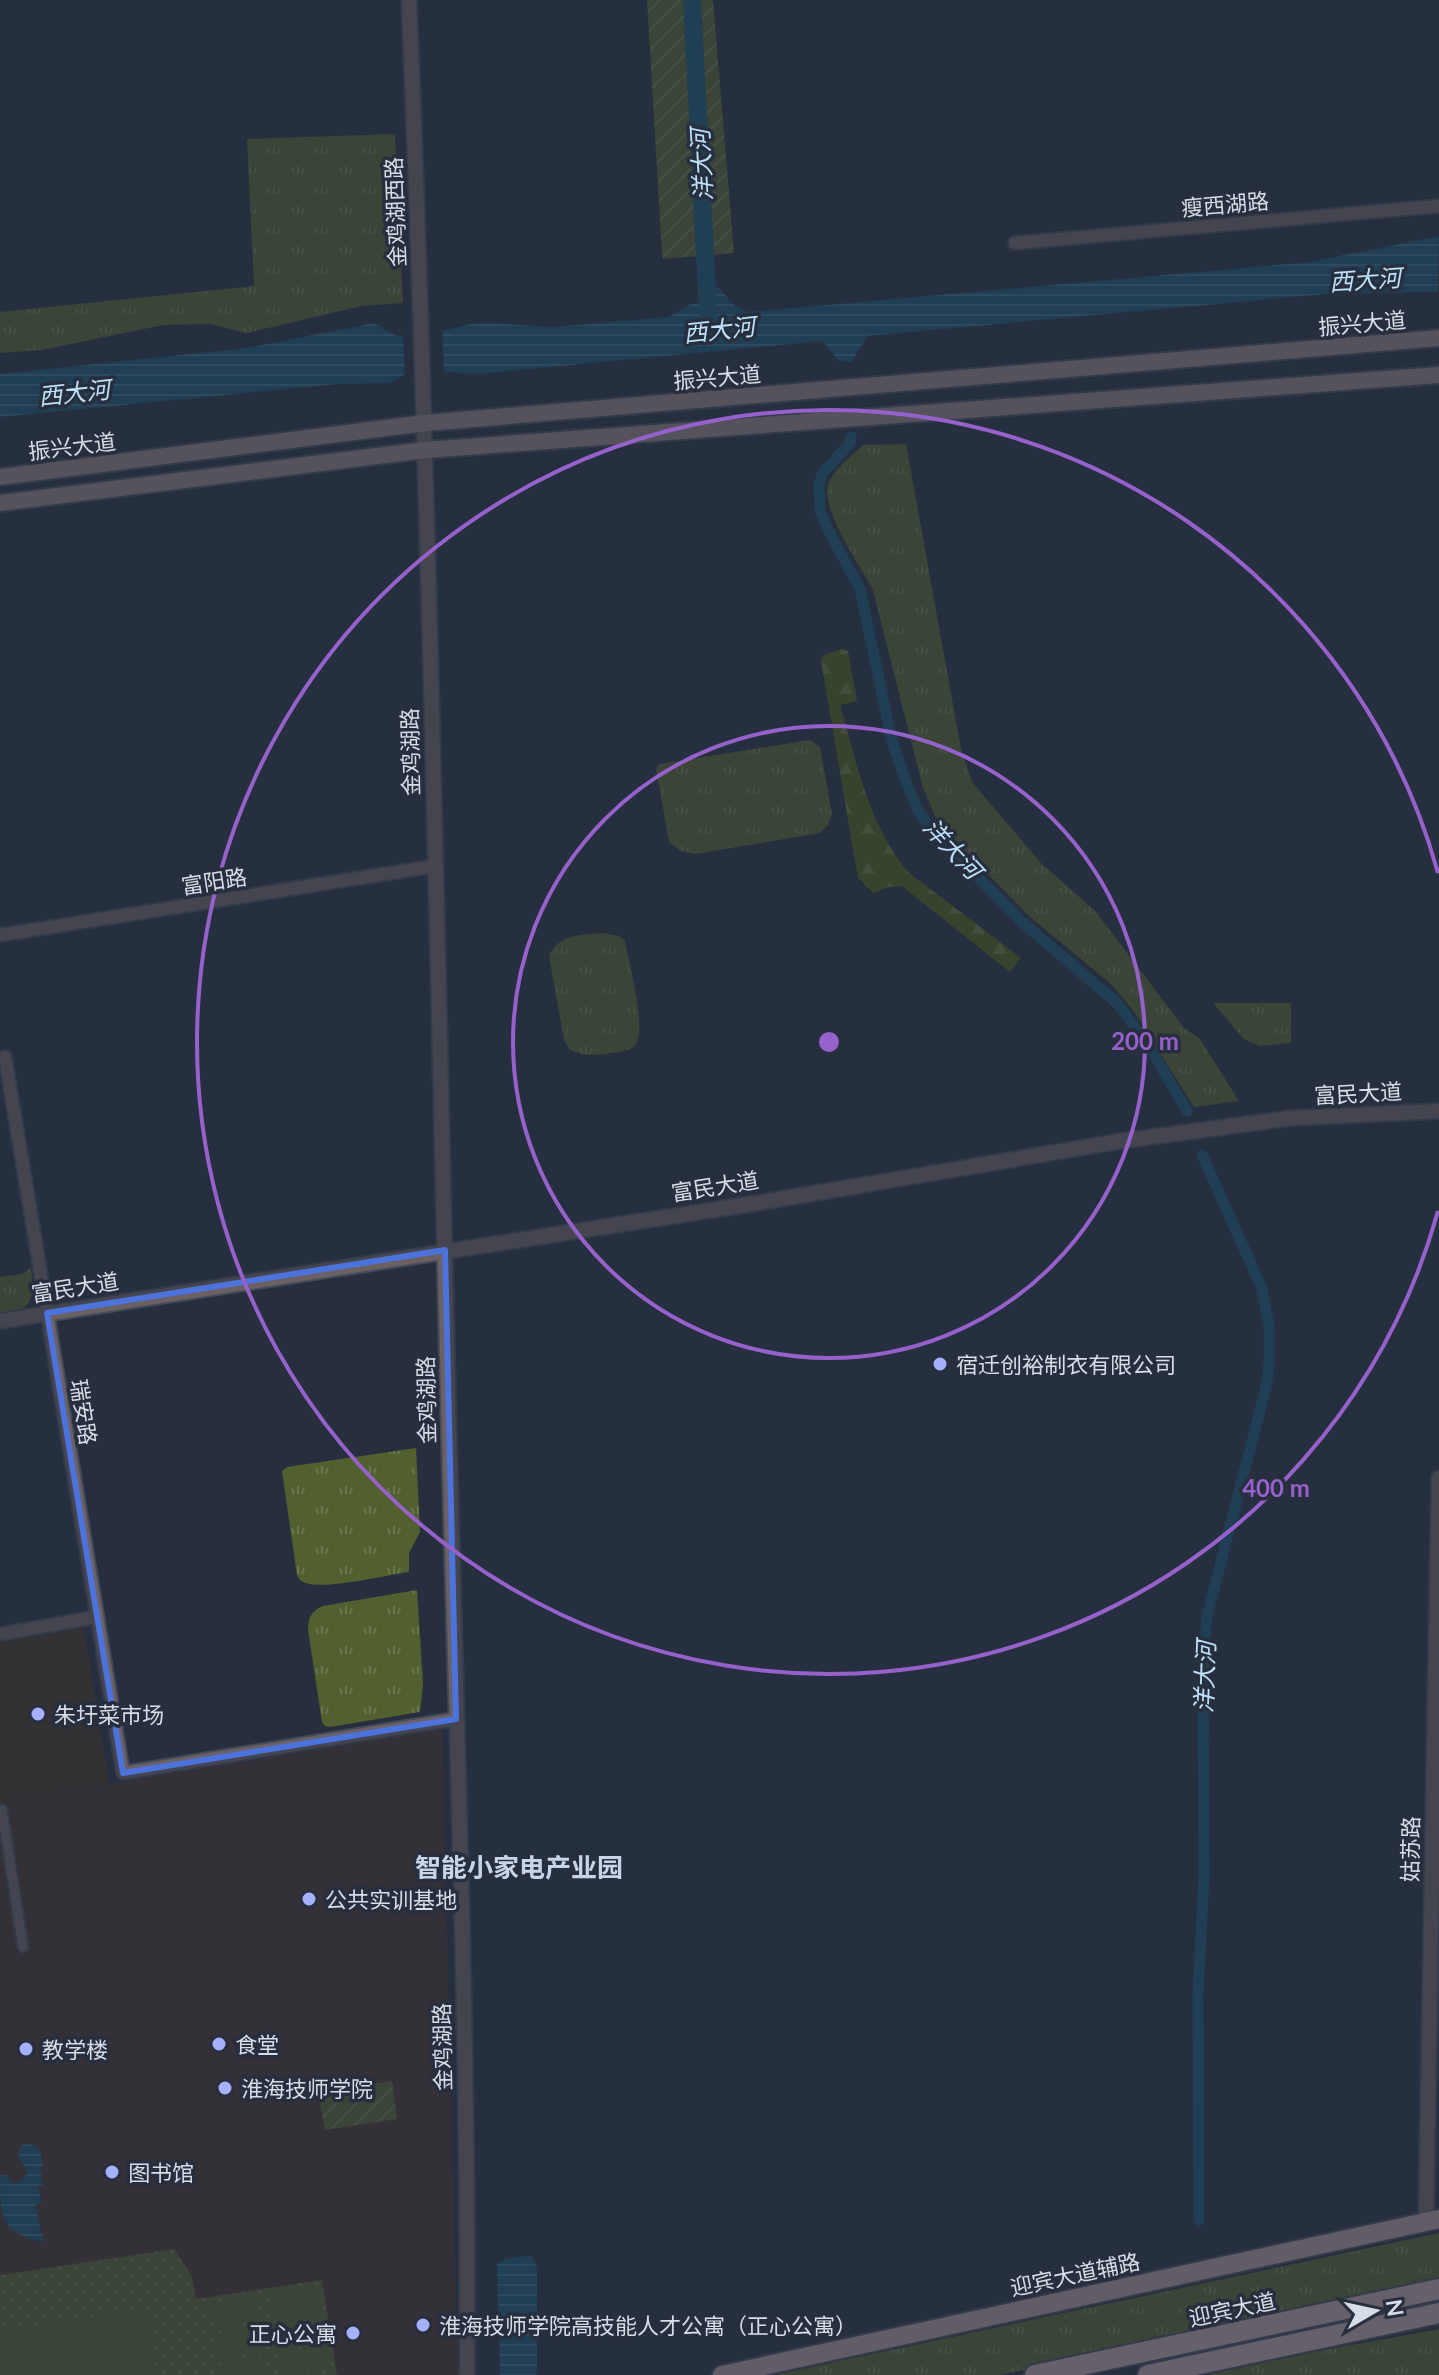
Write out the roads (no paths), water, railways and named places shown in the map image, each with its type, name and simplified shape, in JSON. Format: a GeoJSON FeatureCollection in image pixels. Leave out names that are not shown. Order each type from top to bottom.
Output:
{"type":"FeatureCollection","features":[{"type":"Feature","properties":{"kind":"highway","name":"迎宾大道"},"geometry":{"type":"LineString","coordinates":[[1035,2375],[1439,2289]]}},
{"type":"Feature","properties":{"kind":"highway"},"geometry":{"type":"LineString","coordinates":[[1148,2375],[1439,2313]]}},
{"type":"Feature","properties":{"kind":"main road","name":"振兴大道"},"geometry":{"type":"LineString","coordinates":[[0,477],[425,423],[1439,338]]}},
{"type":"Feature","properties":{"kind":"main road"},"geometry":{"type":"LineString","coordinates":[[0,503],[425,450],[1439,375]]}},
{"type":"Feature","properties":{"kind":"main road","name":"迎宾大道辅路"},"geometry":{"type":"LineString","coordinates":[[722,2375],[1432,2220]]}},
{"type":"Feature","properties":{"kind":"street","name":"金鸡湖西路"},"geometry":{"type":"LineString","coordinates":[[409,0],[425,423]]}},
{"type":"Feature","properties":{"kind":"street","name":"瘦西湖路"},"geometry":{"type":"LineString","coordinates":[[1015,243],[1439,206]]}},
{"type":"Feature","properties":{"kind":"street","name":"金鸡湖路"},"geometry":{"type":"LineString","coordinates":[[425,423],[468,2248],[467,2375]]}},
{"type":"Feature","properties":{"kind":"street","name":"富阳路"},"geometry":{"type":"LineString","coordinates":[[0,935],[435,866]]}},
{"type":"Feature","properties":{"kind":"street","name":"瑞安路"},"geometry":{"type":"LineString","coordinates":[[5,1057],[123,1773],[456,1719]]}},
{"type":"Feature","properties":{"kind":"street","name":"富民大道"},"geometry":{"type":"LineString","coordinates":[[0,1321],[757,1203],[1121,1141],[1291,1118],[1439,1111]]}},
{"type":"Feature","properties":{"kind":"street","name":"姑苏路"},"geometry":{"type":"LineString","coordinates":[[1432,2220],[1439,1478]]}},
{"type":"Feature","properties":{"kind":"street"},"geometry":{"type":"LineString","coordinates":[[0,1634],[97,1617]]}},
{"type":"Feature","properties":{"kind":"street"},"geometry":{"type":"LineString","coordinates":[[2,1810],[23,1947]]}},
{"type":"Feature","properties":{"kind":"water","name":"西大河"},"geometry":{"type":"Polygon","coordinates":[[[1439,236],[1438,292],[1326,294],[867,336],[852,362],[839,361],[822,341],[478,374],[405,374],[390,383],[338,384],[0,417],[0,374],[247,348],[374,323],[397,336],[439,332],[470,324],[554,327],[669,317],[688,305],[702,302],[704,289],[718,287],[734,305],[748,312],[1310,262],[1439,236]]]}},
{"type":"Feature","properties":{"kind":"water"},"geometry":{"type":"Polygon","coordinates":[[[29,2144],[39,2149],[42,2159],[43,2167],[39,2169],[44,2184],[38,2186],[42,2203],[35,2205],[44,2242],[19,2234],[11,2228],[2,2213],[0,2175],[6,2175],[14,2184],[25,2178],[27,2171],[19,2152],[22,2145],[29,2144]]]}},
{"type":"Feature","properties":{"kind":"water"},"geometry":{"type":"Polygon","coordinates":[[[507,2258],[534,2258],[537,2270],[537,2371],[536,2375],[500,2375],[497,2264],[507,2258]]]}},
{"type":"Feature","properties":{"kind":"waterway","name":"洋大河"},"geometry":{"type":"LineString","coordinates":[[692,0],[708,313]]}},
{"type":"Feature","properties":{"kind":"waterway","name":"洋大河"},"geometry":{"type":"LineString","coordinates":[[851,437],[850,443],[823,473],[819,483],[820,510],[860,589],[892,741],[918,811],[933,831],[1022,922],[1118,1004],[1150,1048],[1187,1111]]}},
{"type":"Feature","properties":{"kind":"waterway","name":"洋大河"},"geometry":{"type":"LineString","coordinates":[[1199,2220],[1198,1993],[1204,1875],[1203,1659],[1207,1616],[1269,1366],[1269,1325],[1261,1286],[1202,1155]]}},
{"type":"Feature","properties":{"kind":"place","name":"宿迁创裕制衣有限公司"},"geometry":{"type":"Point","coordinates":[940,1364]}},
{"type":"Feature","properties":{"kind":"place","name":"朱圩菜市场"},"geometry":{"type":"Point","coordinates":[38,1714]}},
{"type":"Feature","properties":{"kind":"place","name":"公共实训基地"},"geometry":{"type":"Point","coordinates":[309,1899]}},
{"type":"Feature","properties":{"kind":"place","name":"食堂"},"geometry":{"type":"Point","coordinates":[219,2044]}},
{"type":"Feature","properties":{"kind":"place","name":"教学楼"},"geometry":{"type":"Point","coordinates":[26,2049]}},
{"type":"Feature","properties":{"kind":"place","name":"淮海技师学院"},"geometry":{"type":"Point","coordinates":[225,2088]}},
{"type":"Feature","properties":{"kind":"place","name":"图书馆"},"geometry":{"type":"Point","coordinates":[112,2172]}},
{"type":"Feature","properties":{"kind":"place","name":"淮海技师学院高技能人才公寓（正心公寓）"},"geometry":{"type":"Point","coordinates":[423,2325]}},
{"type":"Feature","properties":{"kind":"place","name":"正心公寓"},"geometry":{"type":"Point","coordinates":[353,2333]}},
{"type":"Feature","properties":{"kind":"district","name":"智能小家电产业园"},"geometry":{"type":"Point","coordinates":[519,1867]}}]}
